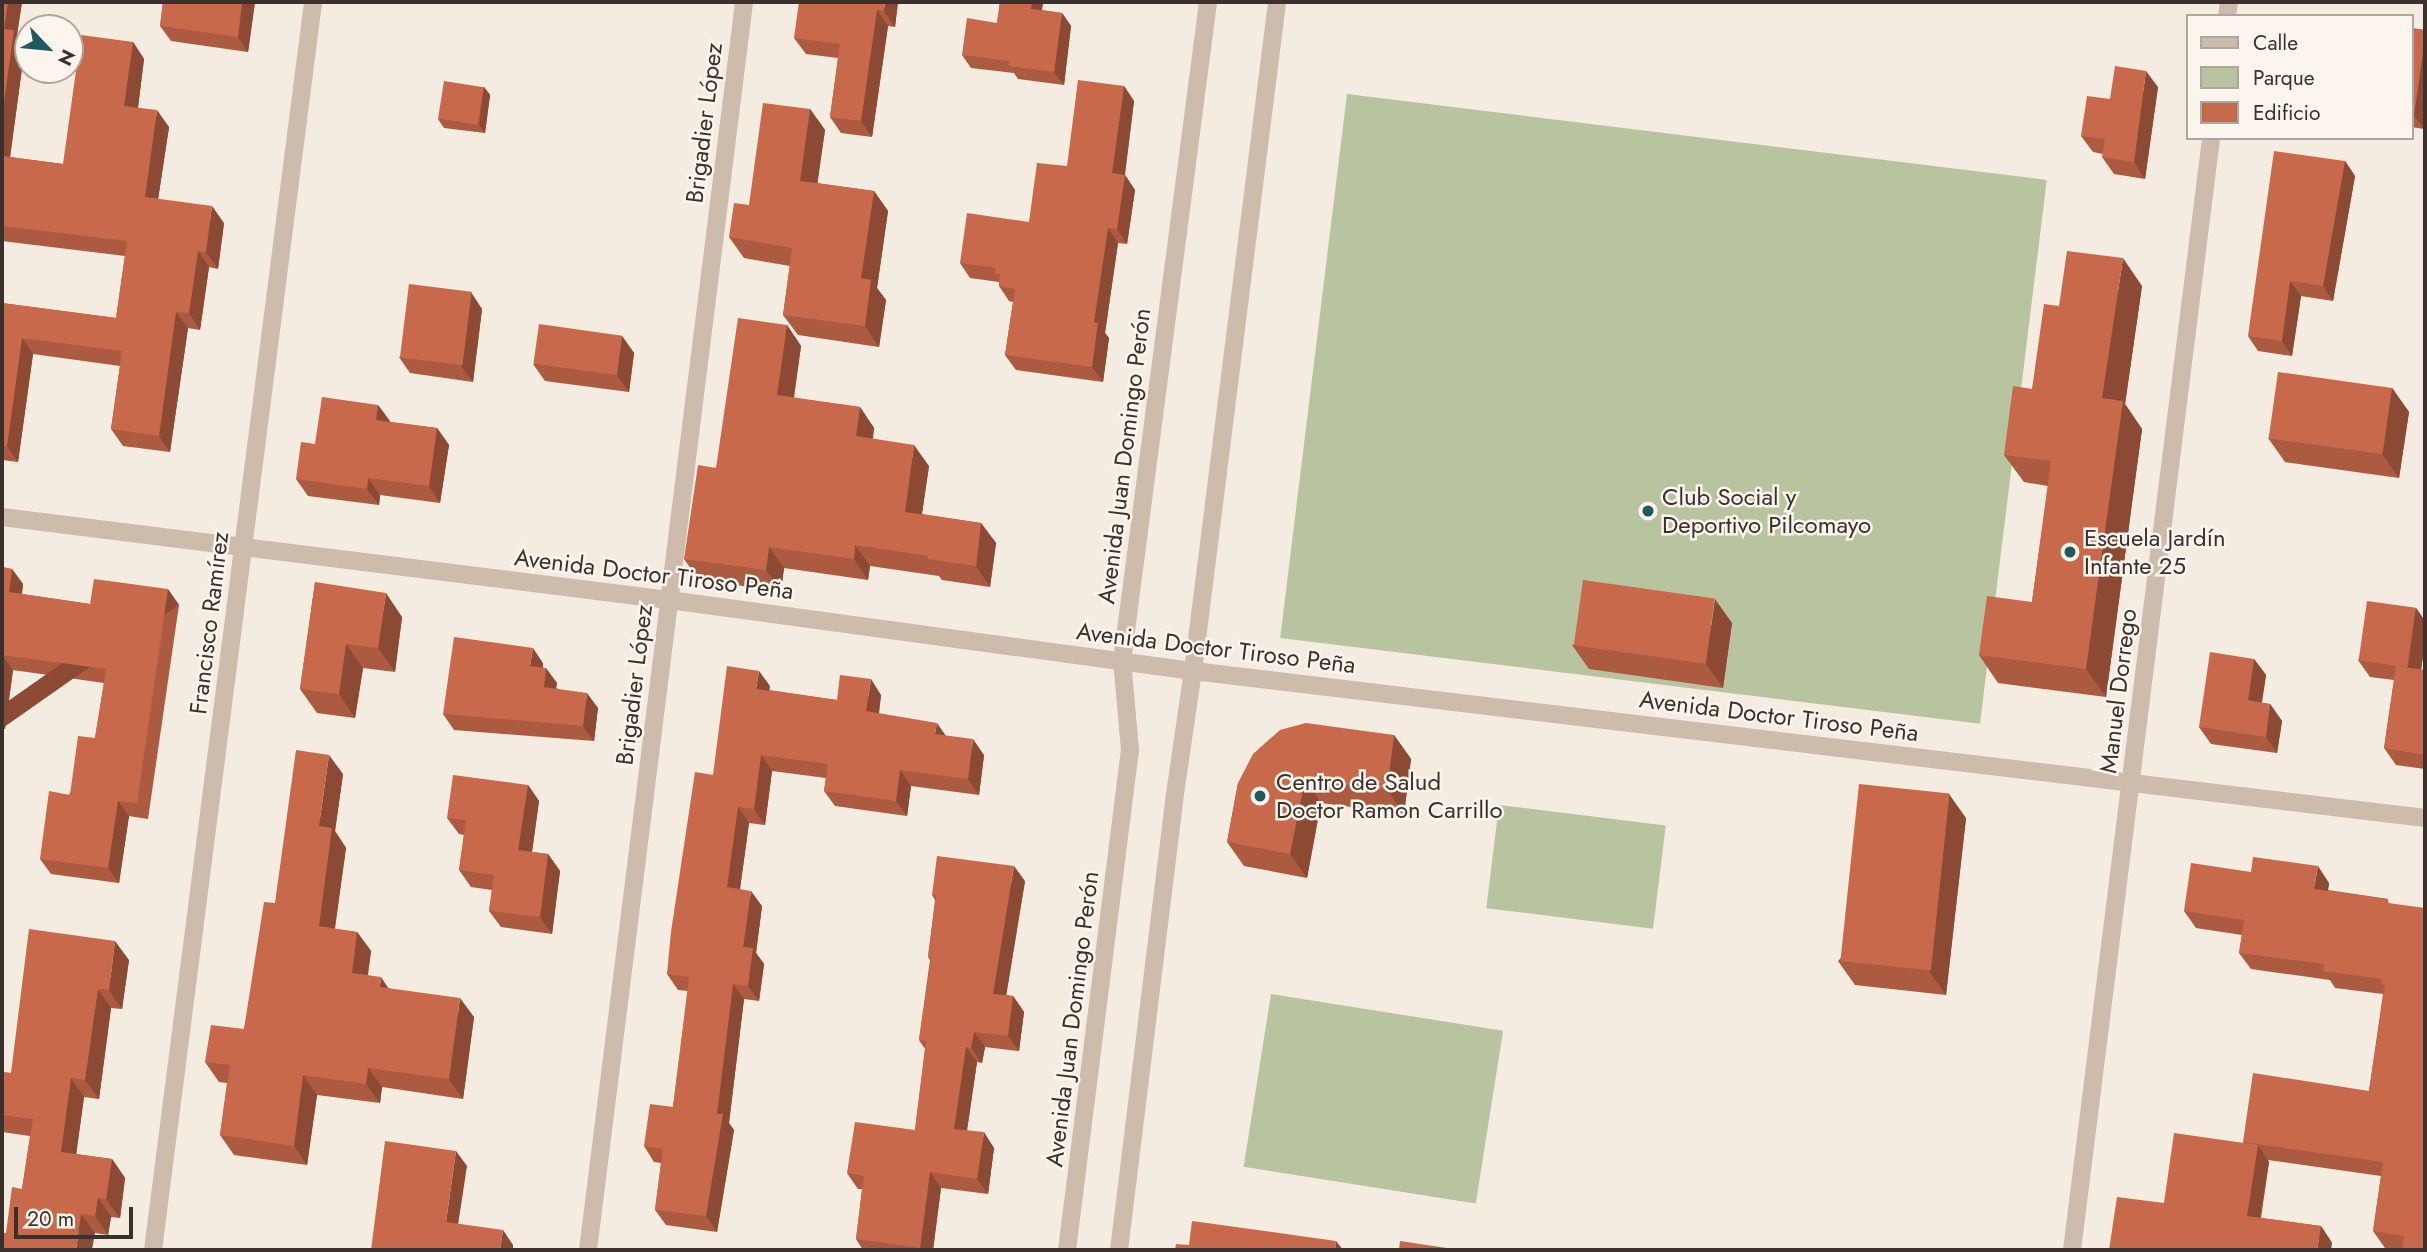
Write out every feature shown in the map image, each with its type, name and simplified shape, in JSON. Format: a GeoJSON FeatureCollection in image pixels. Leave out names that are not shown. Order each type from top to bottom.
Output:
{"type":"FeatureCollection","features":[{"type":"Feature","properties":{"kind":"street","name":"Francisco Ramírez"},"geometry":{"type":"LineString","coordinates":[[153,1250],[313,2]]}},
{"type":"Feature","properties":{"kind":"street","name":"Brigadier López"},"geometry":{"type":"LineString","coordinates":[[588,1250],[744,2]]}},
{"type":"Feature","properties":{"kind":"street","name":"Avenida Juan Domingo Perón"},"geometry":{"type":"LineString","coordinates":[[1067,1250],[1130,750],[1122,661],[1208,2]]}},
{"type":"Feature","properties":{"kind":"street"},"geometry":{"type":"LineString","coordinates":[[1119,1250],[1277,2]]}},
{"type":"Feature","properties":{"kind":"street","name":"Manuel Dorrego"},"geometry":{"type":"LineString","coordinates":[[2072,1250],[2211,140]]}},
{"type":"Feature","properties":{"kind":"street","name":"Avenida Doctor Tiroso Peña"},"geometry":{"type":"LineString","coordinates":[[2,517],[669,600],[1193,671],[2425,818]]}},
{"type":"Feature","properties":{"kind":"green space","name":"Club Social y Deportivo Pilcomayo"},"geometry":{"type":"Polygon","coordinates":[[[1347,94],[2047,180],[1980,724],[1280,638],[1347,94]]]}},
{"type":"Feature","properties":{"kind":"green space"},"geometry":{"type":"Polygon","coordinates":[[[1499,805],[1666,825],[1653,929],[1486,908],[1499,805]]]}},
{"type":"Feature","properties":{"kind":"green space"},"geometry":{"type":"Polygon","coordinates":[[[1271,994],[1503,1031],[1476,1204],[1244,1167],[1271,994]]]}},
{"type":"Feature","properties":{"kind":"building"},"geometry":{"type":"Polygon","coordinates":[[[2,2],[8,2],[4,29],[14,30],[2,117],[2,2]]]}},
{"type":"Feature","properties":{"kind":"building"},"geometry":{"type":"Polygon","coordinates":[[[163,2],[242,2],[238,37],[160,26],[163,2]]]}},
{"type":"Feature","properties":{"kind":"building"},"geometry":{"type":"Polygon","coordinates":[[[799,2],[885,2],[884,11],[877,10],[861,121],[830,117],[840,44],[794,38],[799,2]]]}},
{"type":"Feature","properties":{"kind":"building"},"geometry":{"type":"Polygon","coordinates":[[[1000,2],[1032,2],[1031,9],[1062,13],[1054,72],[1009,66],[1009,61],[962,55],[967,18],[997,23],[1000,2]]]}},
{"type":"Feature","properties":{"kind":"building"},"geometry":{"type":"Polygon","coordinates":[[[2413,28],[2425,30],[2413,115],[2413,28]]]}},
{"type":"Feature","properties":{"kind":"building"},"geometry":{"type":"Polygon","coordinates":[[[84,35],[133,42],[124,106],[157,110],[145,197],[212,206],[206,252],[198,251],[189,313],[176,312],[159,436],[111,429],[122,351],[22,338],[7,446],[2,445],[2,303],[116,318],[127,241],[2,226],[2,156],[63,164],[74,84],[84,84],[84,35]]]}},
{"type":"Feature","properties":{"kind":"building"},"geometry":{"type":"Polygon","coordinates":[[[2115,66],[2146,71],[2134,162],[2102,157],[2105,139],[2081,136],[2087,96],[2110,99],[2115,66]]]}},
{"type":"Feature","properties":{"kind":"building"},"geometry":{"type":"Polygon","coordinates":[[[1078,80],[1124,86],[1112,173],[1125,175],[1117,229],[1108,228],[1094,322],[1098,323],[1092,367],[1005,355],[1015,289],[999,286],[1000,274],[995,274],[996,268],[960,263],[967,213],[1029,222],[1037,163],[1067,166],[1078,80]]]}},
{"type":"Feature","properties":{"kind":"building"},"geometry":{"type":"Polygon","coordinates":[[[444,81],[484,87],[478,125],[438,119],[444,81]]]}},
{"type":"Feature","properties":{"kind":"building"},"geometry":{"type":"Polygon","coordinates":[[[763,103],[810,109],[800,181],[874,191],[861,278],[871,280],[865,326],[783,315],[792,248],[729,237],[734,203],[749,205],[763,103]]]}},
{"type":"Feature","properties":{"kind":"building"},"geometry":{"type":"Polygon","coordinates":[[[2274,151],[2345,161],[2323,286],[2290,281],[2282,341],[2248,336],[2274,151]]]}},
{"type":"Feature","properties":{"kind":"building"},"geometry":{"type":"Polygon","coordinates":[[[2067,251],[2123,258],[2102,398],[2123,401],[2086,669],[1979,655],[1987,596],[2032,602],[2051,461],[2004,455],[2013,386],[2032,389],[2044,304],[2059,306],[2067,251]]]}},
{"type":"Feature","properties":{"kind":"building"},"geometry":{"type":"Polygon","coordinates":[[[409,284],[472,292],[463,365],[400,357],[409,284]]]}},
{"type":"Feature","properties":{"kind":"building"},"geometry":{"type":"Polygon","coordinates":[[[738,318],[787,325],[777,395],[860,407],[856,436],[914,445],[905,512],[981,523],[976,566],[855,545],[854,559],[769,547],[766,570],[684,559],[698,465],[716,468],[738,318]]]}},
{"type":"Feature","properties":{"kind":"building"},"geometry":{"type":"Polygon","coordinates":[[[539,324],[622,336],[617,375],[533,364],[539,324]]]}},
{"type":"Feature","properties":{"kind":"building"},"geometry":{"type":"Polygon","coordinates":[[[2278,372],[2392,388],[2383,454],[2269,438],[2278,372]]]}},
{"type":"Feature","properties":{"kind":"building"},"geometry":{"type":"Polygon","coordinates":[[[322,397],[378,405],[376,420],[437,428],[429,486],[368,478],[367,489],[296,479],[301,442],[315,444],[322,397]]]}},
{"type":"Feature","properties":{"kind":"building"},"geometry":{"type":"Polygon","coordinates":[[[2,567],[12,569],[9,592],[90,604],[94,579],[168,589],[137,803],[118,801],[108,868],[40,859],[49,791],[70,795],[78,736],[95,738],[106,669],[2,655],[2,567]]]}},
{"type":"Feature","properties":{"kind":"building"},"geometry":{"type":"Polygon","coordinates":[[[1583,580],[1715,599],[1706,664],[1574,645],[1583,580]]]}},
{"type":"Feature","properties":{"kind":"building"},"geometry":{"type":"Polygon","coordinates":[[[315,582],[386,593],[378,648],[346,644],[339,694],[300,689],[315,582]]]}},
{"type":"Feature","properties":{"kind":"building"},"geometry":{"type":"Polygon","coordinates":[[[2367,601],[2416,608],[2407,667],[2359,660],[2367,601]]]}},
{"type":"Feature","properties":{"kind":"building"},"geometry":{"type":"Polygon","coordinates":[[[454,637],[533,648],[530,666],[546,668],[544,687],[587,693],[583,726],[443,714],[454,637]]]}},
{"type":"Feature","properties":{"kind":"building"},"geometry":{"type":"Polygon","coordinates":[[[2210,652],[2254,659],[2248,700],[2270,704],[2266,737],[2199,727],[2210,652]]]}},
{"type":"Feature","properties":{"kind":"building"},"geometry":{"type":"Polygon","coordinates":[[[727,666],[759,671],[756,689],[837,700],[840,675],[871,679],[866,711],[937,723],[935,734],[973,739],[968,779],[900,770],[896,801],[824,791],[828,764],[761,755],[754,809],[738,807],[727,887],[751,891],[743,947],[753,948],[748,986],[733,984],[717,1114],[723,1114],[706,1216],[655,1210],[663,1149],[644,1146],[650,1104],[673,1107],[689,977],[667,974],[671,932],[695,772],[713,775],[727,666]]]}},
{"type":"Feature","properties":{"kind":"building"},"geometry":{"type":"Polygon","coordinates":[[[2396,666],[2425,670],[2425,755],[2384,748],[2396,666]]]}},
{"type":"Feature","properties":{"kind":"building"},"geometry":{"type":"Polygon","coordinates":[[[1306,723],[1394,735],[1387,790],[1305,779],[1290,854],[1227,842],[1238,783],[1253,754],[1280,730],[1306,723]]]}},
{"type":"Feature","properties":{"kind":"building"},"geometry":{"type":"Polygon","coordinates":[[[296,750],[329,755],[319,826],[332,828],[319,926],[357,932],[352,973],[381,977],[380,987],[460,998],[449,1079],[368,1068],[366,1084],[303,1075],[294,1146],[220,1135],[230,1065],[205,1062],[211,1025],[244,1029],[264,902],[275,903],[296,750]]]}},
{"type":"Feature","properties":{"kind":"building"},"geometry":{"type":"Polygon","coordinates":[[[453,775],[528,785],[518,850],[548,854],[540,917],[489,911],[494,875],[459,870],[466,820],[447,818],[453,775]]]}},
{"type":"Feature","properties":{"kind":"building"},"geometry":{"type":"Polygon","coordinates":[[[1859,784],[1950,794],[1931,971],[1840,961],[1859,784]]]}},
{"type":"Feature","properties":{"kind":"building"},"geometry":{"type":"Polygon","coordinates":[[[937,856],[1014,866],[993,994],[1013,996],[1008,1036],[974,1032],[971,1048],[966,1047],[954,1129],[984,1132],[977,1179],[930,1172],[920,1248],[856,1239],[864,1176],[847,1173],[855,1122],[915,1130],[926,1041],[919,1040],[931,958],[928,957],[936,895],[932,895],[937,856]]]}},
{"type":"Feature","properties":{"kind":"building"},"geometry":{"type":"Polygon","coordinates":[[[2253,857],[2318,866],[2314,889],[2388,899],[2388,903],[2425,908],[2425,1250],[2402,1250],[2404,1236],[2373,1231],[2383,1162],[2243,1142],[2253,1073],[2369,1091],[2385,985],[2381,984],[2382,979],[2323,971],[2324,964],[2239,953],[2244,920],[2184,911],[2191,863],[2251,872],[2253,857]]]}},
{"type":"Feature","properties":{"kind":"building"},"geometry":{"type":"Polygon","coordinates":[[[29,929],[115,941],[109,990],[98,989],[85,1080],[71,1078],[61,1152],[112,1159],[106,1199],[98,1198],[95,1216],[81,1214],[76,1250],[2,1250],[2,1233],[6,1233],[12,1187],[22,1189],[33,1119],[2,1115],[2,1072],[11,1073],[29,929]]]}},
{"type":"Feature","properties":{"kind":"building"},"geometry":{"type":"Polygon","coordinates":[[[2174,1133],[2258,1145],[2247,1216],[2321,1226],[2317,1250],[2109,1250],[2117,1197],[2164,1203],[2174,1133]]]}},
{"type":"Feature","properties":{"kind":"building"},"geometry":{"type":"Polygon","coordinates":[[[385,1141],[456,1151],[446,1222],[503,1230],[500,1250],[371,1250],[385,1141]]]}},
{"type":"Feature","properties":{"kind":"building"},"geometry":{"type":"Polygon","coordinates":[[[1192,1221],[1336,1241],[1335,1250],[1175,1250],[1176,1244],[1189,1245],[1192,1221]]]}},
{"type":"Feature","properties":{"kind":"building"},"geometry":{"type":"Polygon","coordinates":[[[1400,1241],[1460,1250],[1399,1250],[1400,1241]]]}},
{"type":"Feature","properties":{"kind":"place","name":"Club Social y Deportivo Pilcomayo"},"geometry":{"type":"Point","coordinates":[1648,511]}},
{"type":"Feature","properties":{"kind":"place","name":"Escuela Jardín Infante 25"},"geometry":{"type":"Point","coordinates":[2070,552]}},
{"type":"Feature","properties":{"kind":"place","name":"Centro de Salud Doctor Ramon Carrillo"},"geometry":{"type":"Point","coordinates":[1260,796]}}]}
